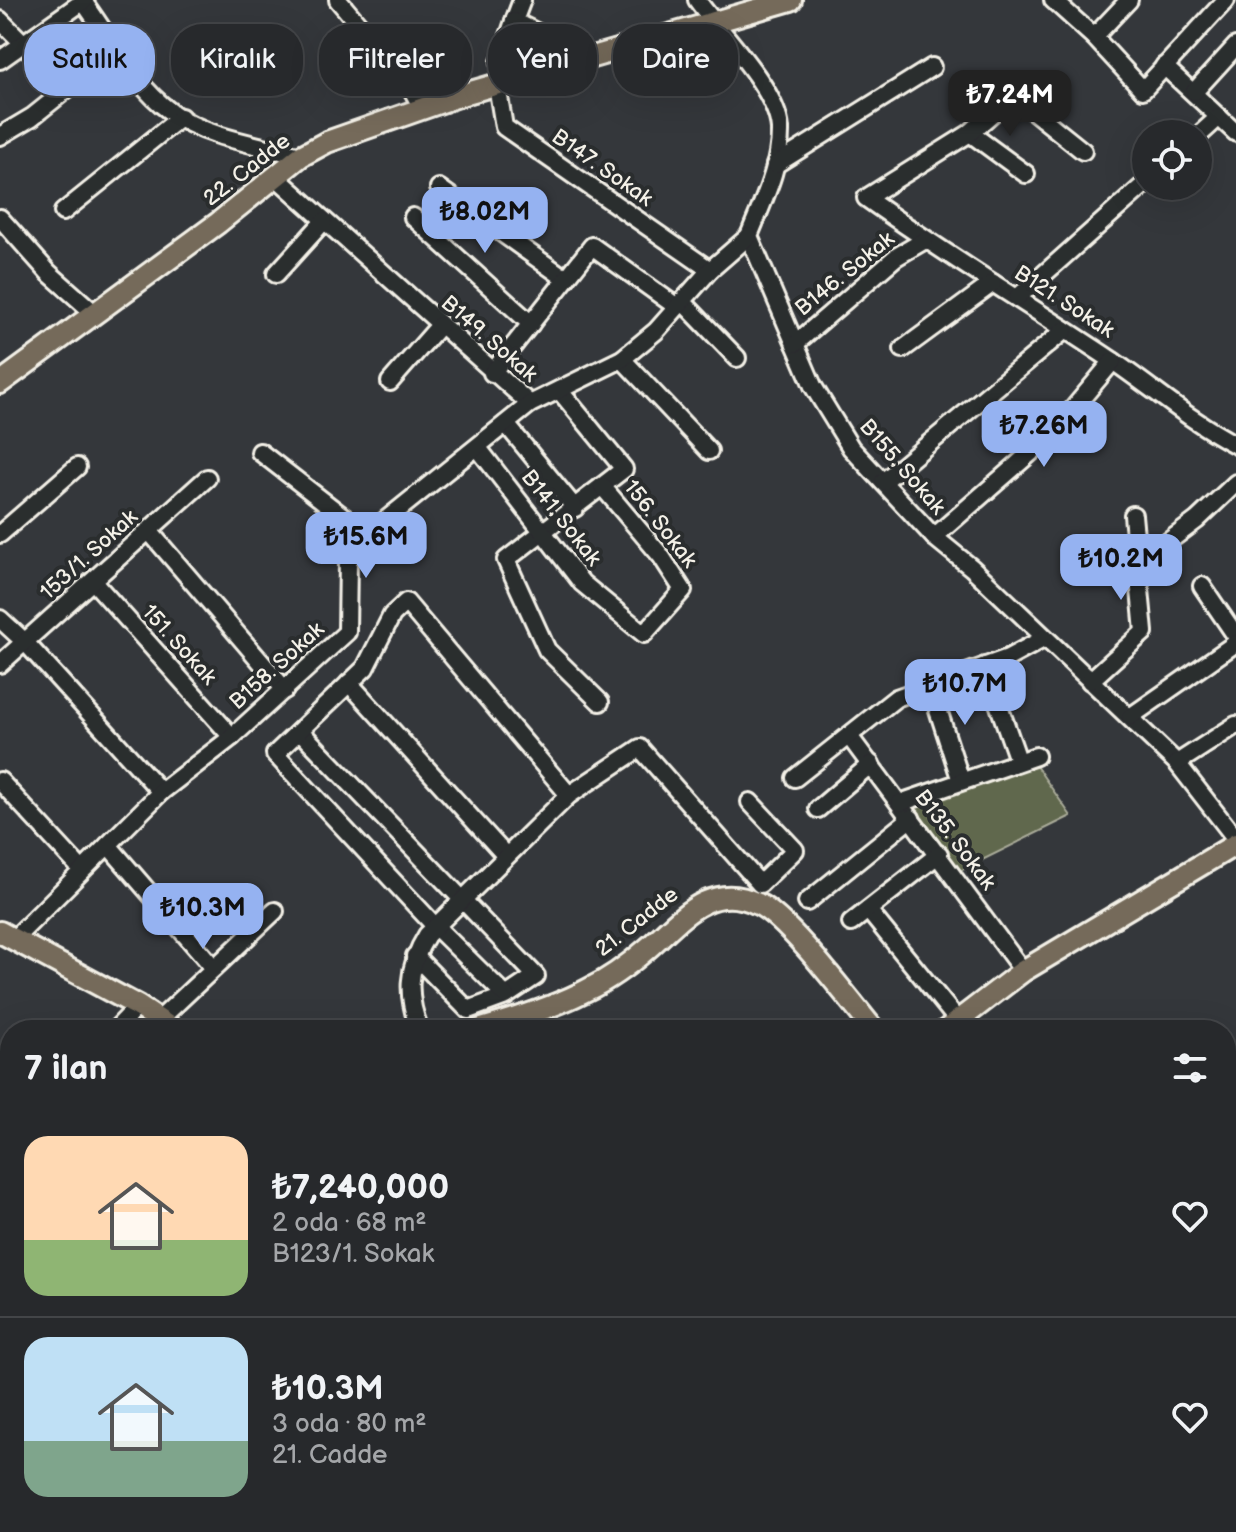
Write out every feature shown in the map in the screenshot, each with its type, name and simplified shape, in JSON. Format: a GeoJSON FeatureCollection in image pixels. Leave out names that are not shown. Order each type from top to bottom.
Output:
{"type":"FeatureCollection","features":[{"type":"Feature","properties":{"kind":"main road","name":"22. Cadde"},"geometry":{"type":"LineString","coordinates":[[714,24],[791,0]]}},
{"type":"Feature","properties":{"kind":"main road","name":"22. Cadde"},"geometry":{"type":"LineString","coordinates":[[0,383],[301,156],[364,127],[488,88]]}},
{"type":"Feature","properties":{"kind":"main road"},"geometry":{"type":"LineString","coordinates":[[959,1020],[1023,971],[1236,842]]}},
{"type":"Feature","properties":{"kind":"main road","name":"21. Cadde"},"geometry":{"type":"LineString","coordinates":[[505,1020],[587,990],[647,950],[685,911],[709,899],[738,897],[760,904],[782,925],[865,1020]]}},
{"type":"Feature","properties":{"kind":"main road"},"geometry":{"type":"LineString","coordinates":[[7,936],[159,1020]]}},
{"type":"Feature","properties":{"kind":"street"},"geometry":{"type":"LineString","coordinates":[[338,0],[409,84],[422,108]]}},
{"type":"Feature","properties":{"kind":"street"},"geometry":{"type":"LineString","coordinates":[[513,24],[522,0]]}},
{"type":"Feature","properties":{"kind":"street"},"geometry":{"type":"LineString","coordinates":[[697,0],[714,24]]}},
{"type":"Feature","properties":{"kind":"street"},"geometry":{"type":"LineString","coordinates":[[1053,0],[1094,37],[1143,90],[1226,0]]}},
{"type":"Feature","properties":{"kind":"street"},"geometry":{"type":"LineString","coordinates":[[1094,37],[1129,0]]}},
{"type":"Feature","properties":{"kind":"street"},"geometry":{"type":"LineString","coordinates":[[0,60],[84,1],[100,24]]}},
{"type":"Feature","properties":{"kind":"street"},"geometry":{"type":"LineString","coordinates":[[0,20],[23,43]]}},
{"type":"Feature","properties":{"kind":"street"},"geometry":{"type":"LineString","coordinates":[[514,21],[520,24]]}},
{"type":"Feature","properties":{"kind":"street"},"geometry":{"type":"LineString","coordinates":[[1194,92],[1236,46]]}},
{"type":"Feature","properties":{"kind":"street"},"geometry":{"type":"LineString","coordinates":[[738,55],[770,96],[780,128],[775,165],[749,236]]}},
{"type":"Feature","properties":{"kind":"street"},"geometry":{"type":"LineString","coordinates":[[1164,66],[1236,133]]}},
{"type":"Feature","properties":{"kind":"street"},"geometry":{"type":"LineString","coordinates":[[775,165],[932,67]]}},
{"type":"Feature","properties":{"kind":"street"},"geometry":{"type":"LineString","coordinates":[[1026,174],[970,133],[1013,95],[1083,151]]}},
{"type":"Feature","properties":{"kind":"street"},"geometry":{"type":"LineString","coordinates":[[0,136],[32,117],[58,96]]}},
{"type":"Feature","properties":{"kind":"street"},"geometry":{"type":"LineString","coordinates":[[155,96],[181,117],[214,132],[301,156]]}},
{"type":"Feature","properties":{"kind":"street","name":"B147. Sokak"},"geometry":{"type":"LineString","coordinates":[[499,96],[504,127],[710,270]]}},
{"type":"Feature","properties":{"kind":"street"},"geometry":{"type":"LineString","coordinates":[[63,212],[181,117]]}},
{"type":"Feature","properties":{"kind":"street"},"geometry":{"type":"LineString","coordinates":[[1212,123],[1219,117]]}},
{"type":"Feature","properties":{"kind":"street","name":"B121. Sokak"},"geometry":{"type":"LineString","coordinates":[[970,133],[866,198],[925,240],[1113,361],[1199,425],[1236,445]]}},
{"type":"Feature","properties":{"kind":"street","name":"B149. Sokak"},"geometry":{"type":"LineString","coordinates":[[276,177],[530,404]]}},
{"type":"Feature","properties":{"kind":"street"},"geometry":{"type":"LineString","coordinates":[[439,188],[566,279]]}},
{"type":"Feature","properties":{"kind":"street"},"geometry":{"type":"LineString","coordinates":[[1017,298],[1132,195]]}},
{"type":"Feature","properties":{"kind":"street"},"geometry":{"type":"LineString","coordinates":[[413,217],[531,324]]}},
{"type":"Feature","properties":{"kind":"street"},"geometry":{"type":"LineString","coordinates":[[0,218],[49,273],[94,313]]}},
{"type":"Feature","properties":{"kind":"street"},"geometry":{"type":"LineString","coordinates":[[276,274],[324,221]]}},
{"type":"Feature","properties":{"kind":"street","name":"B158. Sokak"},"geometry":{"type":"LineString","coordinates":[[7,936],[82,870],[161,792],[232,737],[347,632],[348,561],[367,535],[530,404],[622,359],[656,331],[710,270],[749,236]]}},
{"type":"Feature","properties":{"kind":"street","name":"B155. Sokak"},"geometry":{"type":"LineString","coordinates":[[749,236],[813,386],[851,448],[934,537],[1177,763],[1236,842]]}},
{"type":"Feature","properties":{"kind":"street","name":"B146. Sokak"},"geometry":{"type":"LineString","coordinates":[[795,344],[896,257],[925,240]]}},
{"type":"Feature","properties":{"kind":"street"},"geometry":{"type":"LineString","coordinates":[[492,373],[592,246],[680,304],[737,358]]}},
{"type":"Feature","properties":{"kind":"street"},"geometry":{"type":"LineString","coordinates":[[903,349],[993,283]]}},
{"type":"Feature","properties":{"kind":"street"},"geometry":{"type":"LineString","coordinates":[[390,382],[440,325]]}},
{"type":"Feature","properties":{"kind":"street"},"geometry":{"type":"LineString","coordinates":[[883,482],[1065,330]]}},
{"type":"Feature","properties":{"kind":"street"},"geometry":{"type":"LineString","coordinates":[[622,359],[709,451]]}},
{"type":"Feature","properties":{"kind":"street"},"geometry":{"type":"LineString","coordinates":[[934,537],[1051,435],[1113,361]]}},
{"type":"Feature","properties":{"kind":"street","name":"156. Sokak"},"geometry":{"type":"LineString","coordinates":[[559,390],[624,469],[506,560],[547,650],[600,702]]}},
{"type":"Feature","properties":{"kind":"street"},"geometry":{"type":"LineString","coordinates":[[506,424],[575,508]]}},
{"type":"Feature","properties":{"kind":"street","name":"B141. Sokak"},"geometry":{"type":"LineString","coordinates":[[478,448],[582,583],[644,634],[683,590]]}},
{"type":"Feature","properties":{"kind":"street"},"geometry":{"type":"LineString","coordinates":[[260,452],[367,535]]}},
{"type":"Feature","properties":{"kind":"street"},"geometry":{"type":"LineString","coordinates":[[0,534],[77,467]]}},
{"type":"Feature","properties":{"kind":"street","name":"153/1. Sokak"},"geometry":{"type":"LineString","coordinates":[[0,664],[207,478]]}},
{"type":"Feature","properties":{"kind":"street"},"geometry":{"type":"LineString","coordinates":[[1137,565],[1197,520],[1236,483]]}},
{"type":"Feature","properties":{"kind":"street","name":"156. Sokak"},"geometry":{"type":"LineString","coordinates":[[602,486],[661,556],[683,590]]}},
{"type":"Feature","properties":{"kind":"street"},"geometry":{"type":"LineString","coordinates":[[1090,681],[1144,632],[1133,515]]}},
{"type":"Feature","properties":{"kind":"street"},"geometry":{"type":"LineString","coordinates":[[149,531],[285,690]]}},
{"type":"Feature","properties":{"kind":"street","name":"151. Sokak"},"geometry":{"type":"LineString","coordinates":[[93,581],[232,737]]}},
{"type":"Feature","properties":{"kind":"street"},"geometry":{"type":"LineString","coordinates":[[1202,586],[1236,636]]}},
{"type":"Feature","properties":{"kind":"street"},"geometry":{"type":"LineString","coordinates":[[506,996],[434,925],[275,754],[365,668],[392,615],[406,602],[569,795]]}},
{"type":"Feature","properties":{"kind":"street"},"geometry":{"type":"LineString","coordinates":[[0,619],[25,642],[161,792]]}},
{"type":"Feature","properties":{"kind":"street"},"geometry":{"type":"LineString","coordinates":[[795,778],[896,698],[1008,658],[1045,638]]}},
{"type":"Feature","properties":{"kind":"street"},"geometry":{"type":"LineString","coordinates":[[1130,717],[1236,643]]}},
{"type":"Feature","properties":{"kind":"street"},"geometry":{"type":"LineString","coordinates":[[985,666],[1018,760]]}},
{"type":"Feature","properties":{"kind":"street"},"geometry":{"type":"LineString","coordinates":[[349,683],[506,856]]}},
{"type":"Feature","properties":{"kind":"street"},"geometry":{"type":"LineString","coordinates":[[930,685],[961,781]]}},
{"type":"Feature","properties":{"kind":"street"},"geometry":{"type":"LineString","coordinates":[[1177,763],[1236,725]]}},
{"type":"Feature","properties":{"kind":"street"},"geometry":{"type":"LineString","coordinates":[[300,731],[536,976],[506,996],[468,1010],[415,956]]}},
{"type":"Feature","properties":{"kind":"street","name":"B135. Sokak"},"geometry":{"type":"LineString","coordinates":[[849,736],[1023,971]]}},
{"type":"Feature","properties":{"kind":"street"},"geometry":{"type":"LineString","coordinates":[[417,1020],[409,992],[415,956],[434,925],[569,795],[640,748],[760,884],[795,850],[750,802]]}},
{"type":"Feature","properties":{"kind":"street"},"geometry":{"type":"LineString","coordinates":[[900,803],[1036,756]]}},
{"type":"Feature","properties":{"kind":"street"},"geometry":{"type":"LineString","coordinates":[[818,809],[871,764]]}},
{"type":"Feature","properties":{"kind":"street"},"geometry":{"type":"LineString","coordinates":[[1,784],[82,870]]}},
{"type":"Feature","properties":{"kind":"street"},"geometry":{"type":"LineString","coordinates":[[807,902],[911,818]]}},
{"type":"Feature","properties":{"kind":"street"},"geometry":{"type":"LineString","coordinates":[[108,845],[214,968]]}},
{"type":"Feature","properties":{"kind":"street"},"geometry":{"type":"LineString","coordinates":[[851,923],[939,854]]}},
{"type":"Feature","properties":{"kind":"street"},"geometry":{"type":"LineString","coordinates":[[868,910],[948,1020]]}},
{"type":"Feature","properties":{"kind":"street"},"geometry":{"type":"LineString","coordinates":[[171,1020],[214,968],[275,911]]}},
{"type":"Feature","properties":{"kind":"street"},"geometry":{"type":"LineString","coordinates":[[125,1020],[138,1006]]}},
{"type":"Feature","properties":{"kind":"green space"},"geometry":{"type":"Polygon","coordinates":[[[1034,763],[1071,816],[960,871],[913,805],[1034,763]]]}}]}
